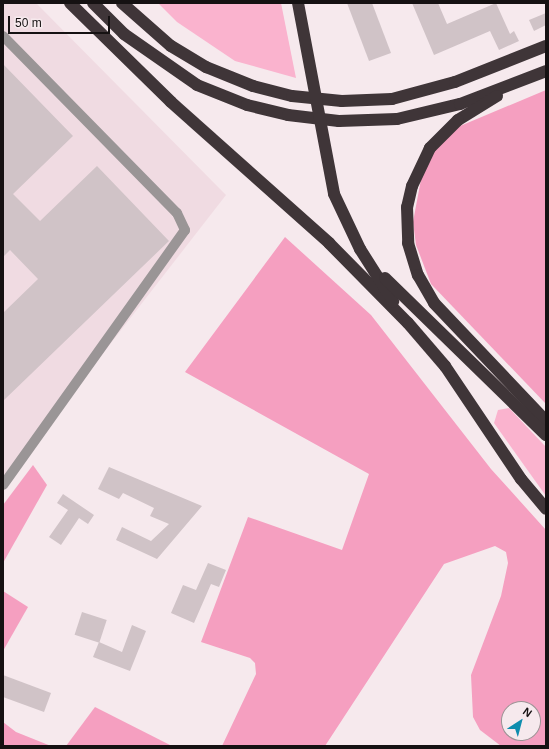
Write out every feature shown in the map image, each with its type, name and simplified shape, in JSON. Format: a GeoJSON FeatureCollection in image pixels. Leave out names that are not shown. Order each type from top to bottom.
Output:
{"type":"FeatureCollection","features":[{"type":"Feature","properties":{"kind":"highway"},"geometry":{"type":"LineString","coordinates":[[70,3],[171,102],[329,243],[408,323],[445,366],[521,479],[546,509]]}},
{"type":"Feature","properties":{"kind":"highway"},"geometry":{"type":"LineString","coordinates":[[93,3],[124,34],[197,85],[247,105],[288,115],[340,121],[397,119],[460,104],[546,71]]}},
{"type":"Feature","properties":{"kind":"highway"},"geometry":{"type":"LineString","coordinates":[[122,3],[171,46],[206,66],[253,86],[292,96],[335,100],[392,99],[455,82],[546,46]]}},
{"type":"Feature","properties":{"kind":"highway"},"geometry":{"type":"LineString","coordinates":[[298,3],[308,69],[328,170],[340,209],[370,264],[408,323]]}},
{"type":"Feature","properties":{"kind":"highway"},"geometry":{"type":"LineString","coordinates":[[524,80],[458,120],[430,148],[412,186],[406,226],[412,260],[434,303],[546,421]]}},
{"type":"Feature","properties":{"kind":"highway"},"geometry":{"type":"LineString","coordinates":[[370,264],[546,435]]}},
{"type":"Feature","properties":{"kind":"street"},"geometry":{"type":"LineString","coordinates":[[3,36],[177,213],[185,230],[3,485]]}},
{"type":"Feature","properties":{"kind":"shaded area"},"geometry":{"type":"Polygon","coordinates":[[[3,3],[36,3],[226,195],[3,482],[3,3]]]}},
{"type":"Feature","properties":{"kind":"shaded area"},"geometry":{"type":"Polygon","coordinates":[[[158,3],[281,3],[296,78],[235,61],[177,22],[158,3]]]}},
{"type":"Feature","properties":{"kind":"shaded area"},"geometry":{"type":"Polygon","coordinates":[[[546,90],[546,404],[431,284],[416,245],[413,222],[422,174],[432,152],[453,129],[546,90]]]}},
{"type":"Feature","properties":{"kind":"shaded area"},"geometry":{"type":"Polygon","coordinates":[[[285,237],[371,315],[491,469],[546,530],[546,746],[501,746],[480,730],[473,717],[471,675],[501,596],[508,563],[506,552],[495,546],[444,564],[325,746],[222,746],[256,674],[255,663],[250,658],[201,642],[248,517],[342,550],[369,474],[185,372],[285,237]]]}},
{"type":"Feature","properties":{"kind":"shaded area"},"geometry":{"type":"Polygon","coordinates":[[[509,408],[546,447],[546,496],[494,423],[498,410],[509,408]]]}},
{"type":"Feature","properties":{"kind":"shaded area"},"geometry":{"type":"Polygon","coordinates":[[[33,465],[47,485],[3,563],[3,505],[33,465]]]}},
{"type":"Feature","properties":{"kind":"shaded area"},"geometry":{"type":"Polygon","coordinates":[[[3,591],[28,607],[3,651],[3,591]]]}},
{"type":"Feature","properties":{"kind":"shaded area"},"geometry":{"type":"Polygon","coordinates":[[[95,707],[172,746],[66,746],[95,707]]]}},
{"type":"Feature","properties":{"kind":"shaded area"},"geometry":{"type":"Polygon","coordinates":[[[3,722],[16,732],[51,746],[3,746],[3,722]]]}},
{"type":"Feature","properties":{"kind":"building"},"geometry":{"type":"Polygon","coordinates":[[[347,3],[372,3],[391,53],[369,61],[347,3]]]}},
{"type":"Feature","properties":{"kind":"building"},"geometry":{"type":"Polygon","coordinates":[[[412,3],[438,3],[447,24],[496,3],[510,34],[514,31],[519,41],[499,50],[490,31],[434,55],[412,3]]]}},
{"type":"Feature","properties":{"kind":"building"},"geometry":{"type":"Polygon","coordinates":[[[546,13],[546,25],[534,31],[529,20],[546,13]]]}},
{"type":"Feature","properties":{"kind":"building"},"geometry":{"type":"Polygon","coordinates":[[[3,64],[73,136],[13,194],[40,221],[97,166],[169,241],[3,401],[3,313],[38,279],[10,250],[3,257],[3,64]]]}},
{"type":"Feature","properties":{"kind":"building"},"geometry":{"type":"Polygon","coordinates":[[[109,467],[202,506],[157,559],[116,540],[122,527],[151,541],[169,524],[150,516],[154,508],[123,493],[119,499],[98,489],[109,467]]]}},
{"type":"Feature","properties":{"kind":"building"},"geometry":{"type":"Polygon","coordinates":[[[63,494],[94,515],[88,524],[79,518],[61,545],[49,537],[68,510],[57,503],[63,494]]]}},
{"type":"Feature","properties":{"kind":"building"},"geometry":{"type":"Polygon","coordinates":[[[208,563],[226,570],[219,587],[211,584],[194,623],[171,613],[183,585],[196,590],[208,563]]]}},
{"type":"Feature","properties":{"kind":"building"},"geometry":{"type":"Polygon","coordinates":[[[82,612],[107,620],[99,643],[75,635],[82,612]]]}},
{"type":"Feature","properties":{"kind":"building"},"geometry":{"type":"Polygon","coordinates":[[[132,625],[146,631],[130,671],[93,657],[99,642],[122,652],[132,625]]]}},
{"type":"Feature","properties":{"kind":"building"},"geometry":{"type":"Polygon","coordinates":[[[3,675],[51,693],[44,712],[3,697],[3,675]]]}}]}
